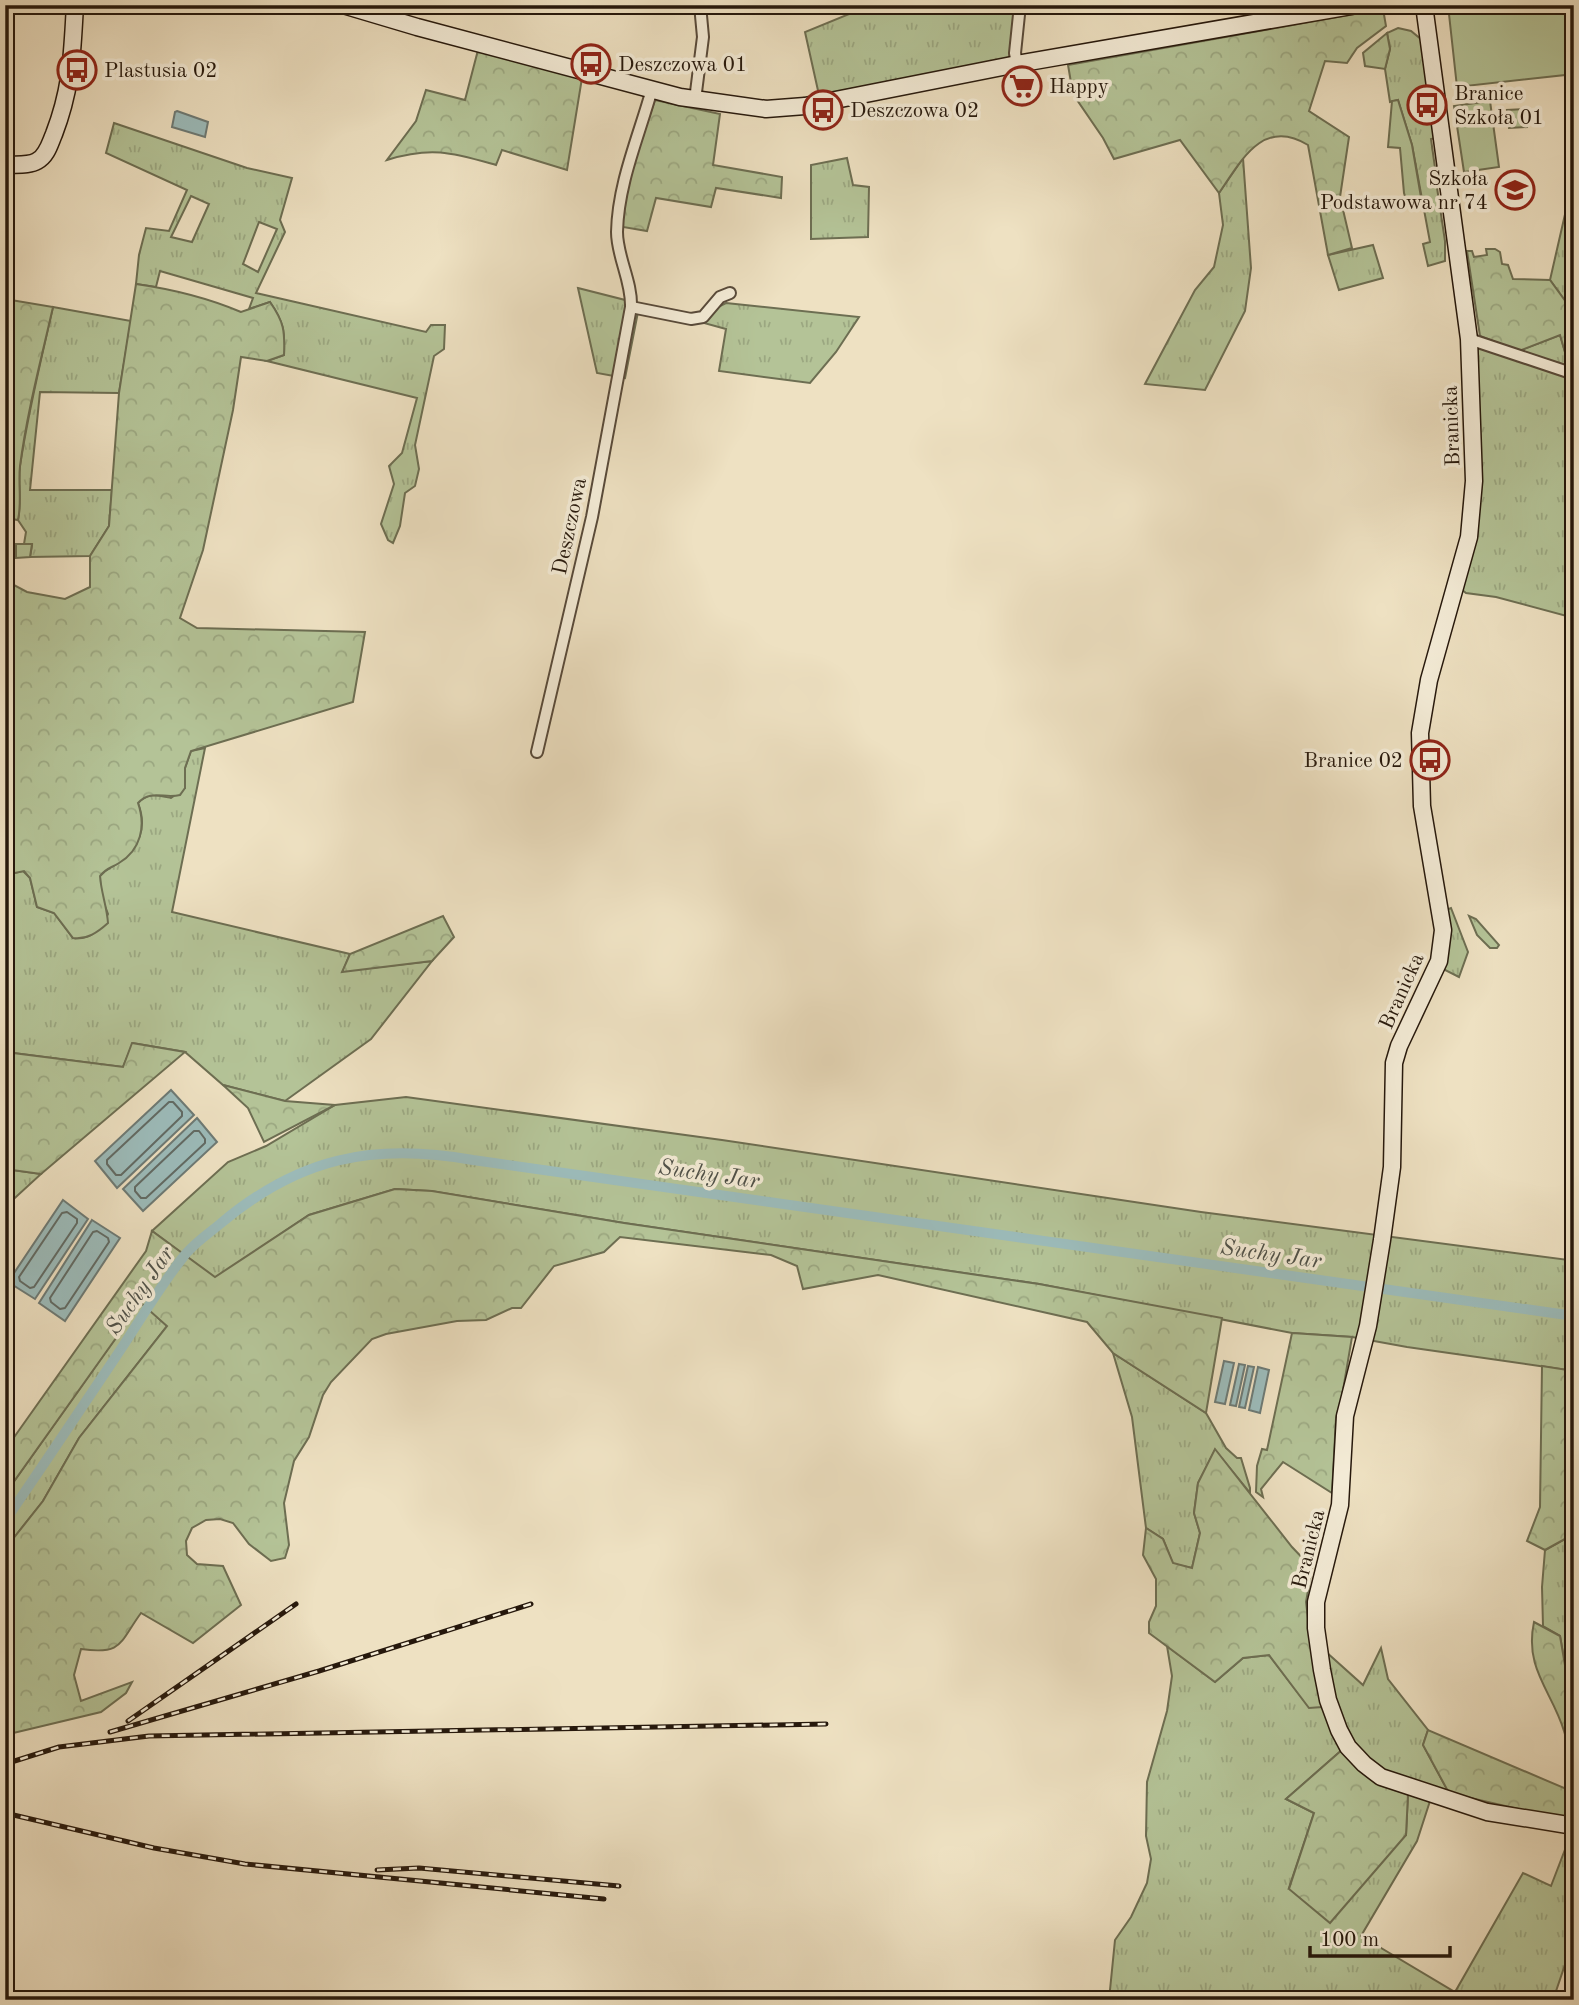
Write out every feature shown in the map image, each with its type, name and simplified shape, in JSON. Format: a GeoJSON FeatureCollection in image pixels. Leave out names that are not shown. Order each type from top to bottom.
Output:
{"type":"FeatureCollection","features":[{"type":"Feature","properties":{"kind":"street"},"geometry":{"type":"LineString","coordinates":[[5,165],[35,163],[42,158],[48,147],[65,106],[71,75],[75,5]]}},
{"type":"Feature","properties":{"kind":"street"},"geometry":{"type":"LineString","coordinates":[[343,5],[695,100],[766,109],[789,108],[1017,64],[1357,5]]}},
{"type":"Feature","properties":{"kind":"street"},"geometry":{"type":"LineString","coordinates":[[695,100],[703,37],[700,5]]}},
{"type":"Feature","properties":{"kind":"street"},"geometry":{"type":"LineString","coordinates":[[1017,64],[1020,5]]}},
{"type":"Feature","properties":{"kind":"street","name":"Branicka"},"geometry":{"type":"LineString","coordinates":[[1424,5],[1469,339],[1474,481],[1472,522],[1463,564],[1429,680],[1421,722],[1422,806],[1443,942],[1439,961],[1399,1046],[1394,1063],[1391,1167],[1368,1326],[1345,1416],[1340,1505],[1316,1602],[1316,1628],[1328,1700],[1348,1747],[1364,1764],[1381,1777],[1401,1785],[1488,1812],[1574,1826]]}},
{"type":"Feature","properties":{"kind":"street","name":"Deszczowa"},"geometry":{"type":"LineString","coordinates":[[537,751],[592,517],[631,307],[632,294],[617,236],[619,198],[652,89]]}},
{"type":"Feature","properties":{"kind":"street"},"geometry":{"type":"LineString","coordinates":[[631,307],[691,319],[703,317],[720,297],[730,293]]}},
{"type":"Feature","properties":{"kind":"street"},"geometry":{"type":"LineString","coordinates":[[1469,339],[1574,374]]}},
{"type":"Feature","properties":{"kind":"green space"},"geometry":{"type":"Polygon","coordinates":[[[871,5],[1015,5],[1009,59],[819,95],[805,32],[871,5]]]}},
{"type":"Feature","properties":{"kind":"green space"},"geometry":{"type":"Polygon","coordinates":[[[1448,5],[1574,5],[1574,74],[1457,87],[1448,5]]]}},
{"type":"Feature","properties":{"kind":"green space"},"geometry":{"type":"Polygon","coordinates":[[[1383,9],[1386,26],[1357,48],[1347,63],[1325,61],[1309,111],[1349,137],[1340,197],[1352,248],[1328,255],[1308,145],[1292,138],[1278,136],[1266,139],[1245,156],[1219,193],[1180,140],[1114,159],[1073,94],[1068,65],[1383,9]]]}},
{"type":"Feature","properties":{"kind":"green space"},"geometry":{"type":"Polygon","coordinates":[[[1398,28],[1411,31],[1422,40],[1436,138],[1431,139],[1436,175],[1442,174],[1443,180],[1436,181],[1445,241],[1445,261],[1428,266],[1423,244],[1430,242],[1412,145],[1398,100],[1390,102],[1385,69],[1390,49],[1387,33],[1398,28]]]}},
{"type":"Feature","properties":{"kind":"green space"},"geometry":{"type":"Polygon","coordinates":[[[1387,33],[1390,49],[1385,69],[1365,66],[1363,53],[1387,33]]]}},
{"type":"Feature","properties":{"kind":"green space"},"geometry":{"type":"Polygon","coordinates":[[[478,50],[582,78],[567,170],[502,150],[496,165],[467,157],[430,152],[387,160],[416,121],[426,90],[465,100],[478,50]]]}},
{"type":"Feature","properties":{"kind":"green space"},"geometry":{"type":"Polygon","coordinates":[[[655,100],[720,114],[713,165],[782,177],[781,198],[716,188],[711,207],[656,198],[647,231],[623,227],[622,196],[655,100]]]}},
{"type":"Feature","properties":{"kind":"green space"},"geometry":{"type":"Polygon","coordinates":[[[1398,100],[1412,145],[1422,203],[1408,206],[1404,193],[1400,148],[1388,147],[1392,101],[1398,100]]]}},
{"type":"Feature","properties":{"kind":"green space"},"geometry":{"type":"Polygon","coordinates":[[[1490,101],[1499,167],[1464,172],[1454,106],[1490,101]]]}},
{"type":"Feature","properties":{"kind":"green space"},"geometry":{"type":"Polygon","coordinates":[[[1525,109],[1527,127],[1509,128],[1507,110],[1525,109]]]}},
{"type":"Feature","properties":{"kind":"green space"},"geometry":{"type":"Polygon","coordinates":[[[114,123],[247,168],[292,178],[280,220],[285,232],[256,293],[426,332],[431,325],[445,325],[444,349],[434,356],[415,445],[419,469],[415,486],[405,493],[400,526],[393,543],[388,540],[381,524],[394,484],[389,466],[402,453],[417,398],[267,361],[284,355],[283,327],[270,302],[249,309],[253,298],[160,271],[156,287],[136,284],[139,255],[146,228],[169,231],[187,190],[106,153],[114,123]],[[191,196],[171,237],[192,242],[209,204],[191,196]],[[259,222],[243,264],[258,272],[277,229],[259,222]]]}},
{"type":"Feature","properties":{"kind":"green space"},"geometry":{"type":"Polygon","coordinates":[[[847,158],[853,185],[869,187],[868,237],[811,239],[811,165],[847,158]]]}},
{"type":"Feature","properties":{"kind":"green space"},"geometry":{"type":"Polygon","coordinates":[[[1243,158],[1251,268],[1245,311],[1205,390],[1145,384],[1195,290],[1214,267],[1223,225],[1219,193],[1243,158]]]}},
{"type":"Feature","properties":{"kind":"green space"},"geometry":{"type":"Polygon","coordinates":[[[1574,175],[1574,313],[1550,280],[1574,175]]]}},
{"type":"Feature","properties":{"kind":"green space"},"geometry":{"type":"Polygon","coordinates":[[[1373,245],[1383,278],[1339,290],[1328,255],[1373,245]]]}},
{"type":"Feature","properties":{"kind":"green space"},"geometry":{"type":"Polygon","coordinates":[[[1486,249],[1500,252],[1502,264],[1508,265],[1513,279],[1550,280],[1574,313],[1574,369],[1570,369],[1560,335],[1519,351],[1480,336],[1467,251],[1472,251],[1474,257],[1487,255],[1486,249]]]}},
{"type":"Feature","properties":{"kind":"green space"},"geometry":{"type":"Polygon","coordinates":[[[136,284],[216,302],[241,312],[270,302],[281,321],[284,333],[284,355],[267,361],[241,357],[233,410],[203,550],[180,618],[197,628],[365,632],[353,702],[191,751],[185,768],[185,788],[180,795],[153,795],[138,803],[142,820],[137,844],[126,858],[100,876],[108,923],[92,935],[73,938],[54,913],[37,907],[30,878],[24,871],[5,875],[5,574],[10,583],[27,592],[65,599],[90,587],[90,556],[109,526],[119,393],[136,284]]]}},
{"type":"Feature","properties":{"kind":"green space"},"geometry":{"type":"Polygon","coordinates":[[[578,288],[629,301],[638,312],[625,378],[597,373],[578,288]]]}},
{"type":"Feature","properties":{"kind":"green space"},"geometry":{"type":"Polygon","coordinates":[[[5,299],[53,307],[23,446],[18,520],[5,518],[5,299]]]}},
{"type":"Feature","properties":{"kind":"green space"},"geometry":{"type":"Polygon","coordinates":[[[726,303],[859,317],[836,352],[810,383],[719,371],[726,329],[704,323],[718,307],[726,303]]]}},
{"type":"Feature","properties":{"kind":"green space"},"geometry":{"type":"Polygon","coordinates":[[[53,307],[131,321],[119,393],[40,392],[30,490],[112,490],[109,526],[90,556],[30,557],[32,545],[24,544],[26,532],[18,520],[23,446],[53,307]]]}},
{"type":"Feature","properties":{"kind":"green space"},"geometry":{"type":"Polygon","coordinates":[[[1560,335],[1570,369],[1519,351],[1560,335]]]}},
{"type":"Feature","properties":{"kind":"green space"},"geometry":{"type":"Polygon","coordinates":[[[1477,347],[1574,376],[1574,618],[1496,597],[1466,593],[1461,589],[1477,347]]]}},
{"type":"Feature","properties":{"kind":"green space"},"geometry":{"type":"Polygon","coordinates":[[[16,544],[32,544],[30,557],[16,558],[16,544]]]}},
{"type":"Feature","properties":{"kind":"green space"},"geometry":{"type":"Polygon","coordinates":[[[205,748],[172,912],[350,954],[343,971],[432,961],[371,1039],[285,1101],[223,1085],[185,1052],[133,1043],[123,1067],[5,1052],[5,875],[23,871],[30,878],[37,907],[54,913],[73,938],[90,935],[98,929],[108,914],[101,896],[100,876],[125,857],[140,836],[142,821],[138,803],[149,796],[171,798],[185,788],[185,768],[191,751],[205,748]]]}},
{"type":"Feature","properties":{"kind":"green space"},"geometry":{"type":"Polygon","coordinates":[[[1451,908],[1468,952],[1459,977],[1441,968],[1446,910],[1451,908]]]}},
{"type":"Feature","properties":{"kind":"green space"},"geometry":{"type":"Polygon","coordinates":[[[443,916],[454,937],[432,961],[342,972],[350,954],[443,916]]]}},
{"type":"Feature","properties":{"kind":"green space"},"geometry":{"type":"Polygon","coordinates":[[[1469,916],[1476,919],[1499,945],[1497,948],[1490,948],[1477,935],[1469,916]]]}},
{"type":"Feature","properties":{"kind":"green space"},"geometry":{"type":"Polygon","coordinates":[[[132,1043],[185,1052],[41,1174],[5,1169],[5,1052],[123,1067],[132,1043]]]}},
{"type":"Feature","properties":{"kind":"green space"},"geometry":{"type":"Polygon","coordinates":[[[223,1085],[285,1101],[335,1105],[264,1142],[248,1108],[223,1085]]]}},
{"type":"Feature","properties":{"kind":"green space"},"geometry":{"type":"Polygon","coordinates":[[[406,1097],[722,1140],[1201,1212],[1568,1260],[1574,1242],[1574,1371],[1352,1337],[1292,1333],[1039,1284],[624,1223],[431,1191],[395,1189],[309,1215],[215,1278],[152,1231],[228,1162],[266,1146],[335,1105],[406,1097]]]}},
{"type":"Feature","properties":{"kind":"green space"},"geometry":{"type":"Polygon","coordinates":[[[5,1169],[41,1174],[5,1207],[5,1169]]]}},
{"type":"Feature","properties":{"kind":"green space"},"geometry":{"type":"Polygon","coordinates":[[[395,1189],[432,1191],[624,1223],[1039,1284],[1222,1318],[1206,1413],[1113,1353],[1087,1322],[878,1275],[803,1289],[797,1266],[771,1255],[620,1237],[604,1252],[554,1266],[521,1308],[512,1308],[486,1320],[457,1321],[372,1339],[331,1382],[323,1395],[309,1437],[294,1461],[284,1503],[289,1545],[285,1558],[271,1561],[249,1544],[233,1523],[220,1519],[206,1520],[192,1528],[186,1541],[187,1555],[197,1564],[223,1566],[241,1605],[193,1643],[141,1613],[119,1644],[113,1648],[81,1649],[74,1675],[81,1701],[132,1682],[126,1693],[101,1712],[5,1735],[5,1549],[43,1501],[79,1438],[167,1326],[141,1303],[5,1494],[5,1450],[146,1251],[152,1231],[215,1277],[309,1215],[395,1189]]]}},
{"type":"Feature","properties":{"kind":"green space"},"geometry":{"type":"Polygon","coordinates":[[[141,1302],[167,1326],[79,1438],[43,1501],[5,1549],[5,1494],[141,1302]]]}},
{"type":"Feature","properties":{"kind":"green space"},"geometry":{"type":"Polygon","coordinates":[[[1292,1333],[1352,1337],[1336,1418],[1332,1493],[1283,1462],[1261,1489],[1263,1497],[1256,1492],[1257,1466],[1262,1449],[1267,1450],[1292,1333]]]}},
{"type":"Feature","properties":{"kind":"green space"},"geometry":{"type":"Polygon","coordinates":[[[1113,1353],[1206,1413],[1226,1448],[1237,1458],[1241,1458],[1250,1493],[1215,1450],[1198,1483],[1194,1513],[1200,1533],[1192,1568],[1173,1564],[1163,1539],[1146,1528],[1132,1417],[1113,1353]]]}},
{"type":"Feature","properties":{"kind":"green space"},"geometry":{"type":"Polygon","coordinates":[[[1542,1366],[1574,1371],[1574,1534],[1545,1550],[1527,1541],[1540,1507],[1542,1366]]]}},
{"type":"Feature","properties":{"kind":"green space"},"geometry":{"type":"Polygon","coordinates":[[[1215,1449],[1292,1547],[1312,1568],[1306,1602],[1322,1707],[1309,1708],[1269,1655],[1243,1658],[1215,1682],[1149,1633],[1149,1622],[1156,1606],[1156,1579],[1143,1555],[1146,1528],[1163,1539],[1173,1563],[1192,1568],[1200,1533],[1194,1513],[1198,1483],[1215,1449]]]}},
{"type":"Feature","properties":{"kind":"green space"},"geometry":{"type":"Polygon","coordinates":[[[1574,1534],[1574,1695],[1567,1677],[1560,1636],[1543,1626],[1542,1587],[1545,1550],[1574,1534]]]}},
{"type":"Feature","properties":{"kind":"green space"},"geometry":{"type":"Polygon","coordinates":[[[1534,1622],[1560,1636],[1567,1677],[1574,1695],[1574,1822],[1449,1793],[1423,1745],[1428,1730],[1571,1791],[1566,1738],[1536,1667],[1532,1639],[1534,1622]]]}},
{"type":"Feature","properties":{"kind":"green space"},"geometry":{"type":"Polygon","coordinates":[[[1167,1646],[1215,1682],[1243,1658],[1269,1655],[1309,1707],[1322,1707],[1343,1749],[1286,1799],[1314,1813],[1289,1888],[1406,1835],[1408,1794],[1430,1801],[1417,1841],[1361,1936],[1455,1992],[1523,1873],[1551,1886],[1571,1834],[1574,1835],[1574,1938],[1553,2000],[1109,2000],[1115,1940],[1131,1917],[1147,1883],[1151,1859],[1146,1836],[1147,1782],[1167,1711],[1172,1676],[1167,1646]]]}},
{"type":"Feature","properties":{"kind":"green space"},"geometry":{"type":"Polygon","coordinates":[[[1381,1648],[1388,1679],[1428,1730],[1423,1745],[1449,1793],[1382,1772],[1348,1736],[1336,1709],[1325,1651],[1363,1685],[1381,1648]]]}},
{"type":"Feature","properties":{"kind":"green space"},"geometry":{"type":"Polygon","coordinates":[[[1343,1749],[1408,1794],[1406,1835],[1330,1923],[1289,1889],[1314,1813],[1286,1799],[1343,1749]]]}},
{"type":"Feature","properties":{"kind":"water"},"geometry":{"type":"Polygon","coordinates":[[[177,111],[208,122],[205,137],[172,127],[177,111]]]}},
{"type":"Feature","properties":{"kind":"water"},"geometry":{"type":"Polygon","coordinates":[[[171,1090],[194,1115],[117,1188],[95,1161],[171,1090]]]}},
{"type":"Feature","properties":{"kind":"water"},"geometry":{"type":"Polygon","coordinates":[[[197,1118],[217,1142],[143,1211],[123,1189],[197,1118]]]}},
{"type":"Feature","properties":{"kind":"water"},"geometry":{"type":"Polygon","coordinates":[[[63,1200],[88,1219],[35,1299],[8,1282],[63,1200]]]}},
{"type":"Feature","properties":{"kind":"water"},"geometry":{"type":"Polygon","coordinates":[[[92,1220],[120,1238],[65,1321],[39,1303],[92,1220]]]}},
{"type":"Feature","properties":{"kind":"water"},"geometry":{"type":"Polygon","coordinates":[[[1224,1361],[1234,1363],[1225,1404],[1215,1402],[1224,1361]]]}},
{"type":"Feature","properties":{"kind":"water"},"geometry":{"type":"Polygon","coordinates":[[[1239,1364],[1245,1365],[1236,1406],[1230,1405],[1239,1364]]]}},
{"type":"Feature","properties":{"kind":"water"},"geometry":{"type":"Polygon","coordinates":[[[1248,1366],[1254,1367],[1245,1408],[1239,1407],[1248,1366]]]}},
{"type":"Feature","properties":{"kind":"water"},"geometry":{"type":"Polygon","coordinates":[[[1258,1367],[1269,1370],[1260,1413],[1249,1410],[1258,1367]]]}},
{"type":"Feature","properties":{"kind":"waterway","name":"Suchy Jar"},"geometry":{"type":"LineString","coordinates":[[5,1521],[166,1280],[192,1247],[249,1202],[278,1184],[338,1160],[370,1155],[437,1155],[1574,1316]]}},
{"type":"Feature","properties":{"kind":"railway"},"geometry":{"type":"LineString","coordinates":[[128,1721],[296,1604]]}},
{"type":"Feature","properties":{"kind":"railway"},"geometry":{"type":"LineString","coordinates":[[110,1732],[319,1671],[531,1604]]}},
{"type":"Feature","properties":{"kind":"railway"},"geometry":{"type":"LineString","coordinates":[[5,1764],[59,1747],[149,1736],[826,1724]]}},
{"type":"Feature","properties":{"kind":"railway"},"geometry":{"type":"LineString","coordinates":[[5,1813],[154,1848],[245,1864],[604,1899]]}},
{"type":"Feature","properties":{"kind":"railway"},"geometry":{"type":"LineString","coordinates":[[377,1870],[419,1868],[619,1886]]}},
{"type":"Feature","properties":{"kind":"place","name":"Deszczowa 01"},"geometry":{"type":"Point","coordinates":[591,64]}},
{"type":"Feature","properties":{"kind":"place","name":"Plastusia 02"},"geometry":{"type":"Point","coordinates":[77,70]}},
{"type":"Feature","properties":{"kind":"place","name":"Happy"},"geometry":{"type":"Point","coordinates":[1022,86]}},
{"type":"Feature","properties":{"kind":"place","name":"Branice Szkoła 01"},"geometry":{"type":"Point","coordinates":[1427,105]}},
{"type":"Feature","properties":{"kind":"place","name":"Deszczowa 02"},"geometry":{"type":"Point","coordinates":[823,110]}},
{"type":"Feature","properties":{"kind":"place","name":"Szkoła Podstawowa nr 74"},"geometry":{"type":"Point","coordinates":[1515,190]}},
{"type":"Feature","properties":{"kind":"place","name":"Branice 02"},"geometry":{"type":"Point","coordinates":[1430,760]}}]}
